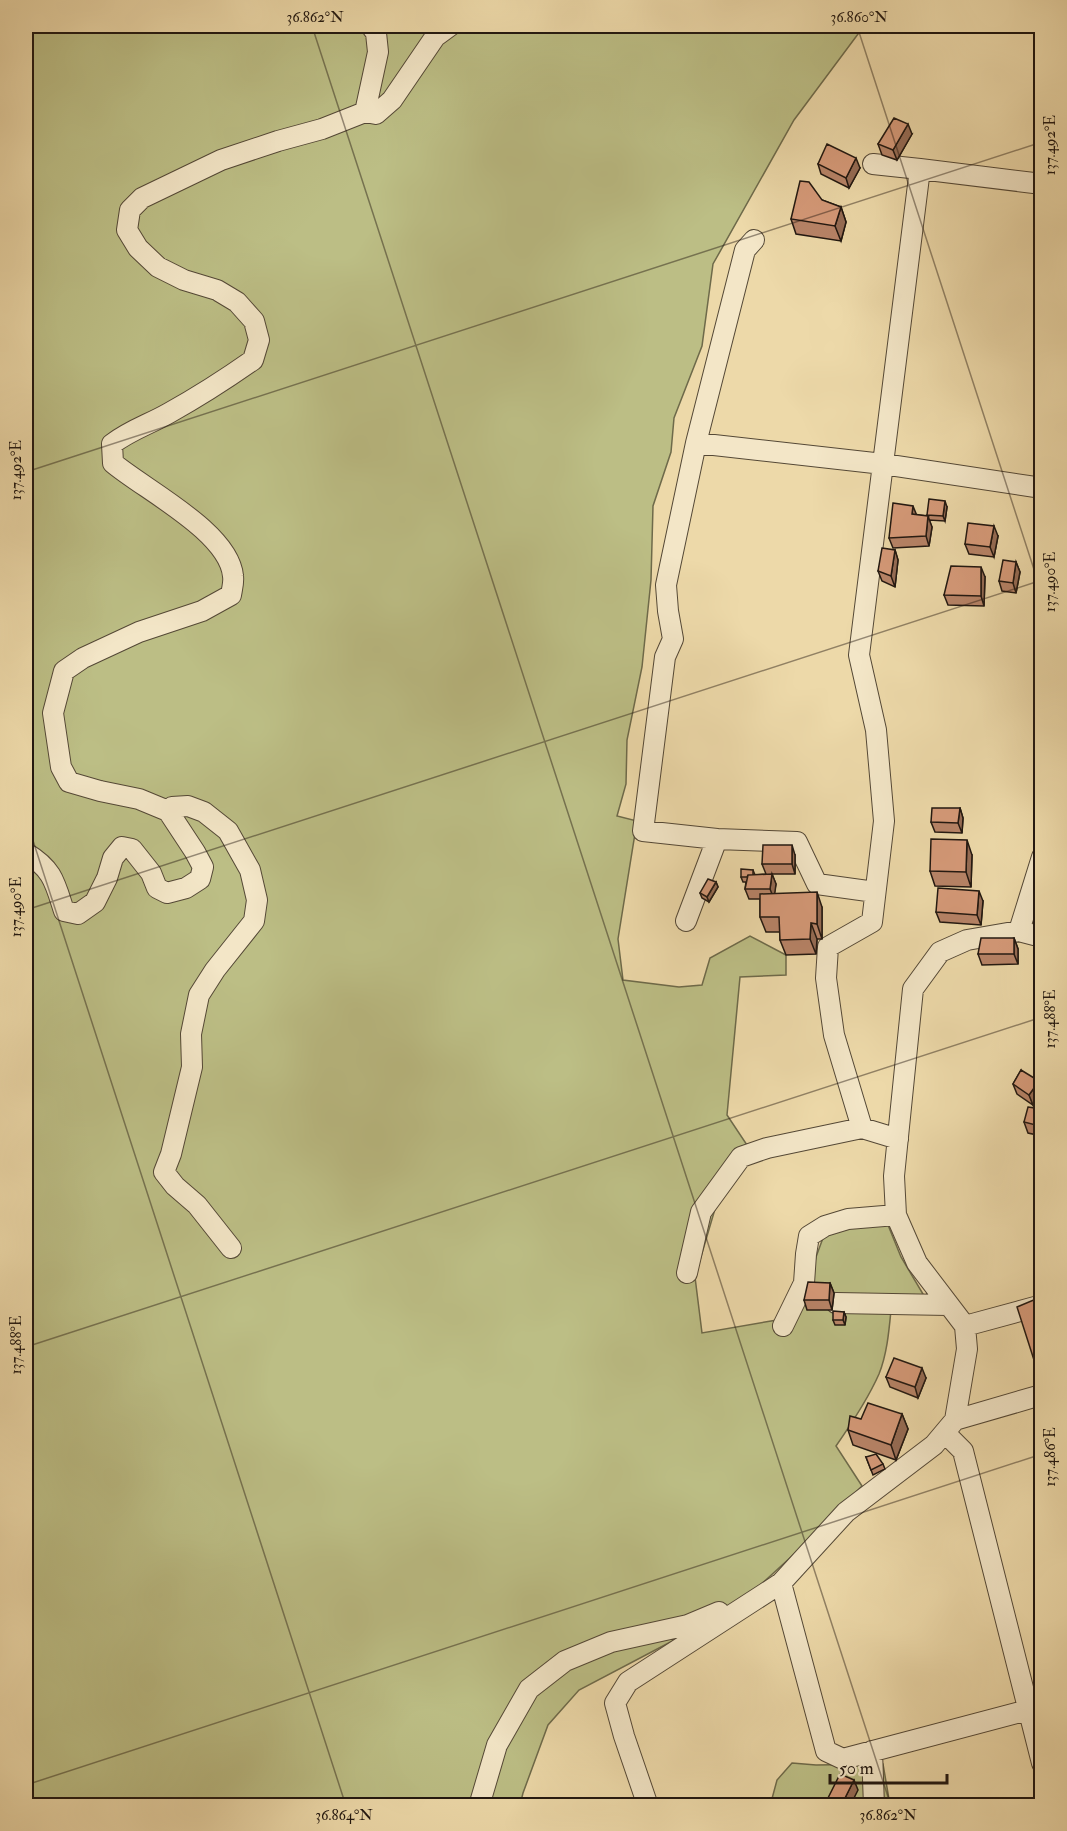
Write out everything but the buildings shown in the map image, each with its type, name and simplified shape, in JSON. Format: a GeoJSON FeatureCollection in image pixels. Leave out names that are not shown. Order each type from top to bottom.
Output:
{"type":"FeatureCollection","features":[{"type":"Feature","properties":{"kind":"street"},"geometry":{"type":"LineString","coordinates":[[365,112],[378,52],[376,33],[371,26]]}},
{"type":"Feature","properties":{"kind":"street"},"geometry":{"type":"LineString","coordinates":[[26,853],[38,860],[53,877],[64,911],[78,914],[95,902],[107,878],[113,858],[122,847],[132,849],[151,873],[157,888],[167,893],[186,888],[200,879],[202,867],[195,852],[168,811],[139,799],[69,782],[61,767],[53,713],[64,671],[83,658],[139,632],[202,611],[231,595],[233,576],[227,556],[202,526],[113,463],[112,444],[128,432],[168,414],[253,360],[259,340],[254,321],[237,302],[217,290],[184,280],[158,267],[138,248],[127,230],[130,210],[142,198],[221,160],[322,129],[365,112],[376,114],[392,100],[435,38],[450,26]]}},
{"type":"Feature","properties":{"kind":"street"},"geometry":{"type":"LineString","coordinates":[[873,164],[1041,184]]}},
{"type":"Feature","properties":{"kind":"street"},"geometry":{"type":"LineString","coordinates":[[862,1128],[834,1035],[826,978],[828,946],[872,922],[884,821],[876,730],[859,654],[920,169]]}},
{"type":"Feature","properties":{"kind":"street"},"geometry":{"type":"LineString","coordinates":[[754,240],[745,250],[696,443],[666,585],[673,639],[665,657],[643,831],[717,839],[797,842],[817,884],[875,892]]}},
{"type":"Feature","properties":{"kind":"street"},"geometry":{"type":"LineString","coordinates":[[696,443],[883,465],[1041,488]]}},
{"type":"Feature","properties":{"kind":"street"},"geometry":{"type":"LineString","coordinates":[[168,811],[172,807],[188,806],[204,812],[228,831],[250,870],[257,900],[254,921],[215,970],[200,995],[191,1034],[192,1067],[171,1154],[164,1172],[175,1186],[197,1205],[231,1248]]}},
{"type":"Feature","properties":{"kind":"street"},"geometry":{"type":"LineString","coordinates":[[686,921],[717,839]]}},
{"type":"Feature","properties":{"kind":"street"},"geometry":{"type":"LineString","coordinates":[[1019,931],[1041,857]]}},
{"type":"Feature","properties":{"kind":"street"},"geometry":{"type":"LineString","coordinates":[[648,1806],[615,1703],[628,1682],[781,1583],[846,1512],[934,1445],[950,1426],[968,1349],[965,1326],[917,1263],[896,1215],[894,1176],[913,989],[939,952],[967,940],[1019,931],[1041,937]]}},
{"type":"Feature","properties":{"kind":"street"},"geometry":{"type":"LineString","coordinates":[[687,1273],[701,1212],[741,1157],[767,1148],[862,1128],[898,1139]]}},
{"type":"Feature","properties":{"kind":"street"},"geometry":{"type":"LineString","coordinates":[[783,1326],[804,1283],[810,1236],[825,1226],[848,1220],[896,1215]]}},
{"type":"Feature","properties":{"kind":"street"},"geometry":{"type":"LineString","coordinates":[[836,1303],[948,1305]]}},
{"type":"Feature","properties":{"kind":"street"},"geometry":{"type":"LineString","coordinates":[[965,1326],[1041,1305]]}},
{"type":"Feature","properties":{"kind":"street"},"geometry":{"type":"LineString","coordinates":[[950,1426],[1041,1395]]}},
{"type":"Feature","properties":{"kind":"street"},"geometry":{"type":"LineString","coordinates":[[950,1426],[963,1451],[1041,1763]]}},
{"type":"Feature","properties":{"kind":"street"},"geometry":{"type":"LineString","coordinates":[[781,1583],[826,1751],[843,1759],[1028,1710]]}},
{"type":"Feature","properties":{"kind":"street"},"geometry":{"type":"LineString","coordinates":[[478,1806],[497,1745],[530,1689],[565,1662],[611,1642],[688,1625],[761,1596]]}},
{"type":"Feature","properties":{"kind":"street"},"geometry":{"type":"LineString","coordinates":[[872,1751],[874,1806]]}},
{"type":"Feature","properties":{"kind":"green space"},"geometry":{"type":"Polygon","coordinates":[[[26,26],[864,26],[794,120],[713,264],[702,346],[674,418],[671,452],[653,506],[651,580],[642,667],[627,740],[626,784],[617,816],[637,821],[618,939],[623,980],[679,987],[702,985],[710,958],[750,936],[786,955],[786,975],[740,977],[727,1115],[751,1151],[715,1209],[695,1277],[702,1333],[777,1320],[807,1296],[823,1238],[852,1223],[888,1225],[901,1257],[923,1294],[891,1310],[886,1350],[879,1374],[865,1402],[836,1446],[862,1486],[803,1546],[757,1588],[680,1637],[579,1690],[548,1725],[520,1805],[26,1806],[26,26]]]}},
{"type":"Feature","properties":{"kind":"green space"},"geometry":{"type":"Polygon","coordinates":[[[792,1763],[883,1764],[890,1805],[770,1806],[777,1780],[792,1763]]]}}]}
